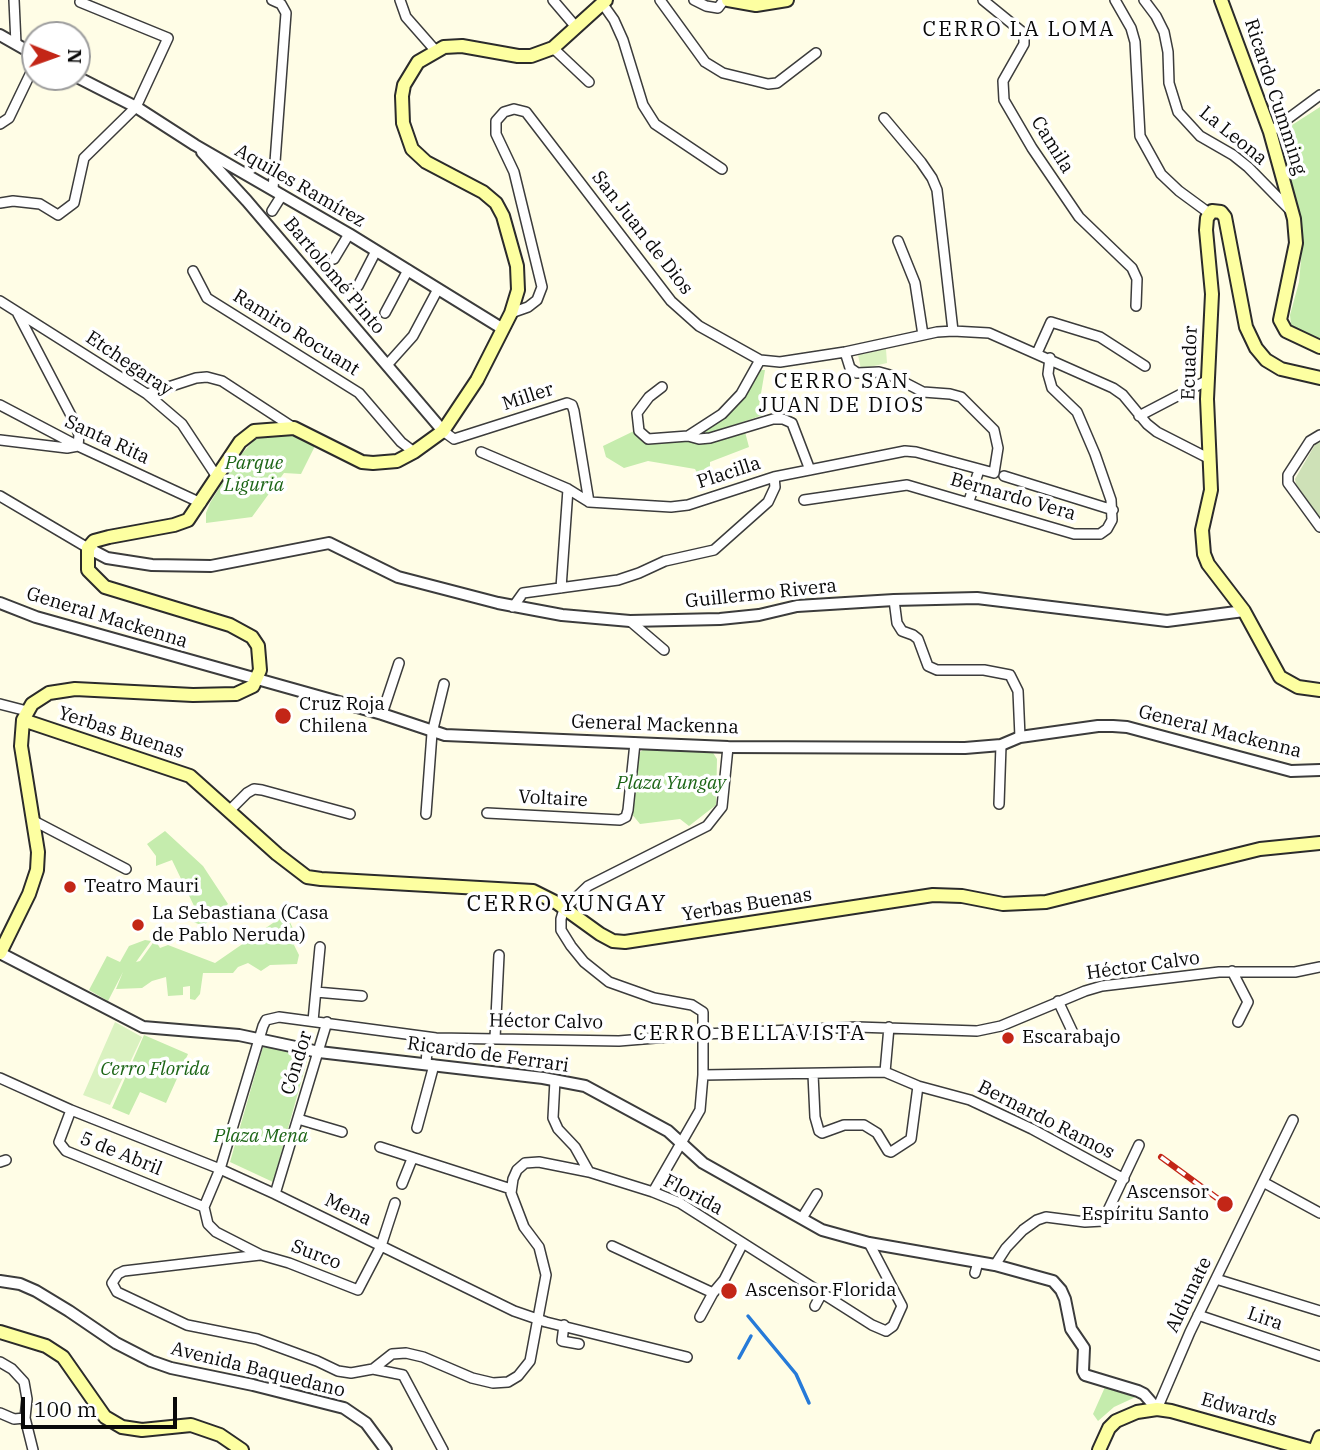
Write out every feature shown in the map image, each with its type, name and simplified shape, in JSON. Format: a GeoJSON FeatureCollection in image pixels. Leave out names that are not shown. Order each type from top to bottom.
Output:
{"type":"FeatureCollection","features":[{"type":"Feature","properties":{"kind":"main road"},"geometry":{"type":"LineString","coordinates":[[726,0],[756,5],[787,0]]}},
{"type":"Feature","properties":{"kind":"main road","name":"Ricardo Cumming"},"geometry":{"type":"LineString","coordinates":[[1222,0],[1270,132],[1292,211],[1296,243],[1280,320],[1286,331],[1320,347]]}},
{"type":"Feature","properties":{"kind":"main road"},"geometry":{"type":"LineString","coordinates":[[0,953],[29,894],[37,870],[34,821],[21,746],[25,716],[39,698],[59,690],[227,695],[243,692],[253,686],[257,679],[261,658],[252,637],[230,625],[101,585],[88,570],[88,548],[94,541],[188,520],[240,442],[254,431],[294,428],[362,462],[397,461],[443,431],[477,380],[511,313],[518,290],[517,266],[503,216],[496,203],[483,192],[426,162],[412,149],[406,136],[402,108],[404,85],[418,62],[444,47],[462,46],[518,57],[531,56],[553,48],[604,2]]}},
{"type":"Feature","properties":{"kind":"main road"},"geometry":{"type":"LineString","coordinates":[[1209,213],[1218,211],[1226,216],[1246,327],[1255,348],[1266,360],[1281,369],[1320,378]]}},
{"type":"Feature","properties":{"kind":"main road","name":"Ecuador"},"geometry":{"type":"LineString","coordinates":[[1209,213],[1206,230],[1212,294],[1208,380],[1210,501],[1202,530],[1204,554],[1208,564],[1244,611],[1280,677],[1298,687],[1320,690]]}},
{"type":"Feature","properties":{"kind":"main road","name":"Yerbas Buenas"},"geometry":{"type":"LineString","coordinates":[[25,716],[190,776],[277,854],[307,877],[533,891],[613,940],[636,941],[933,895],[962,896],[1003,904],[1046,902],[1260,849],[1320,843]]}},
{"type":"Feature","properties":{"kind":"main road"},"geometry":{"type":"LineString","coordinates":[[0,1332],[47,1346],[63,1357],[105,1416],[122,1427],[142,1430],[191,1424],[220,1435],[242,1450]]}},
{"type":"Feature","properties":{"kind":"main road"},"geometry":{"type":"LineString","coordinates":[[1099,1450],[1109,1428],[1116,1421],[1137,1412],[1157,1409]]}},
{"type":"Feature","properties":{"kind":"main road","name":"Edwards"},"geometry":{"type":"LineString","coordinates":[[1157,1409],[1313,1450]]}},
{"type":"Feature","properties":{"kind":"main road"},"geometry":{"type":"LineString","coordinates":[[1313,1450],[1320,1437]]}},
{"type":"Feature","properties":{"kind":"street"},"geometry":{"type":"LineString","coordinates":[[14,0],[16,44]]}},
{"type":"Feature","properties":{"kind":"street"},"geometry":{"type":"LineString","coordinates":[[272,0],[281,4],[286,13],[277,192],[272,211]]}},
{"type":"Feature","properties":{"kind":"street"},"geometry":{"type":"LineString","coordinates":[[400,0],[406,17],[435,50]]}},
{"type":"Feature","properties":{"kind":"street"},"geometry":{"type":"LineString","coordinates":[[553,0],[576,27]]}},
{"type":"Feature","properties":{"kind":"street"},"geometry":{"type":"LineString","coordinates":[[660,0],[705,61],[723,73],[768,84],[777,83],[816,52]]}},
{"type":"Feature","properties":{"kind":"street"},"geometry":{"type":"LineString","coordinates":[[694,0],[718,8],[726,0]]}},
{"type":"Feature","properties":{"kind":"street","name":"Camila"},"geometry":{"type":"LineString","coordinates":[[984,0],[1024,35],[1024,44],[1003,81],[1006,103],[1052,180],[1079,217],[1132,268],[1137,279],[1136,306]]}},
{"type":"Feature","properties":{"kind":"street"},"geometry":{"type":"LineString","coordinates":[[1115,0],[1135,42],[1140,136],[1161,174],[1209,213]]}},
{"type":"Feature","properties":{"kind":"street","name":"La Leona"},"geometry":{"type":"LineString","coordinates":[[1144,0],[1164,32],[1169,83],[1178,111],[1200,136],[1248,167],[1292,211]]}},
{"type":"Feature","properties":{"kind":"street"},"geometry":{"type":"LineString","coordinates":[[0,203],[13,201],[40,204],[58,215],[74,203],[84,158],[136,107],[168,38],[80,2]]}},
{"type":"Feature","properties":{"kind":"street"},"geometry":{"type":"LineString","coordinates":[[604,2],[619,30],[643,105],[655,124],[722,169]]}},
{"type":"Feature","properties":{"kind":"street"},"geometry":{"type":"LineString","coordinates":[[0,35],[21,47]]}},
{"type":"Feature","properties":{"kind":"street"},"geometry":{"type":"LineString","coordinates":[[553,48],[589,82]]}},
{"type":"Feature","properties":{"kind":"street","name":"Aquiles Ramírez"},"geometry":{"type":"LineString","coordinates":[[91,84],[136,107],[503,329]]}},
{"type":"Feature","properties":{"kind":"street"},"geometry":{"type":"LineString","coordinates":[[0,124],[9,118],[22,91]]}},
{"type":"Feature","properties":{"kind":"street"},"geometry":{"type":"LineString","coordinates":[[1270,132],[1320,95]]}},
{"type":"Feature","properties":{"kind":"street","name":"San Juan de Dios"},"geometry":{"type":"LineString","coordinates":[[511,313],[528,307],[537,300],[542,287],[514,172],[496,134],[496,121],[504,112],[514,109],[526,112],[671,301],[699,326],[760,360],[780,362],[953,331],[989,333],[1113,388],[1123,395],[1139,416],[1157,432],[1210,459]]}},
{"type":"Feature","properties":{"kind":"street"},"geometry":{"type":"LineString","coordinates":[[884,118],[921,162],[937,190],[953,331]]}},
{"type":"Feature","properties":{"kind":"street","name":"Bartolomé Pinto"},"geometry":{"type":"LineString","coordinates":[[195,145],[247,201],[443,431]]}},
{"type":"Feature","properties":{"kind":"street"},"geometry":{"type":"LineString","coordinates":[[334,259],[349,234]]}},
{"type":"Feature","properties":{"kind":"street"},"geometry":{"type":"LineString","coordinates":[[898,241],[915,283],[923,335]]}},
{"type":"Feature","properties":{"kind":"street"},"geometry":{"type":"LineString","coordinates":[[358,286],[376,251]]}},
{"type":"Feature","properties":{"kind":"street"},"geometry":{"type":"LineString","coordinates":[[385,313],[408,270]]}},
{"type":"Feature","properties":{"kind":"street","name":"Ramiro Rocuant"},"geometry":{"type":"LineString","coordinates":[[193,271],[207,298],[359,393],[401,442],[414,452]]}},
{"type":"Feature","properties":{"kind":"street"},"geometry":{"type":"LineString","coordinates":[[387,365],[413,336],[438,289]]}},
{"type":"Feature","properties":{"kind":"street","name":"Etchegaray"},"geometry":{"type":"LineString","coordinates":[[0,301],[147,394],[182,424],[217,477]]}},
{"type":"Feature","properties":{"kind":"street"},"geometry":{"type":"LineString","coordinates":[[0,440],[57,447],[78,446],[79,435],[75,423],[19,314]]}},
{"type":"Feature","properties":{"kind":"street"},"geometry":{"type":"LineString","coordinates":[[1037,353],[1051,321],[1100,337],[1145,366]]}},
{"type":"Feature","properties":{"kind":"street","name":"Placilla"},"geometry":{"type":"LineString","coordinates":[[481,452],[568,489],[589,502],[671,507],[688,505],[774,477],[905,451],[994,473],[998,448],[994,429],[961,397],[923,392],[879,372],[857,373],[850,368],[845,352]]}},
{"type":"Feature","properties":{"kind":"street"},"geometry":{"type":"LineString","coordinates":[[1049,358],[1048,374],[1052,388],[1077,412],[1095,454],[1113,510]]}},
{"type":"Feature","properties":{"kind":"street"},"geometry":{"type":"LineString","coordinates":[[688,436],[722,414],[741,394],[760,360]]}},
{"type":"Feature","properties":{"kind":"street"},"geometry":{"type":"LineString","coordinates":[[147,394],[207,377],[222,381],[294,428]]}},
{"type":"Feature","properties":{"kind":"street"},"geometry":{"type":"LineString","coordinates":[[1139,416],[1208,380]]}},
{"type":"Feature","properties":{"kind":"street"},"geometry":{"type":"LineString","coordinates":[[662,387],[649,397],[637,413],[642,436],[654,439],[688,436],[709,438],[774,419],[783,419],[792,423],[810,470]]}},
{"type":"Feature","properties":{"kind":"street","name":"Miller"},"geometry":{"type":"LineString","coordinates":[[443,431],[454,439],[567,402],[572,405],[574,411],[589,502]]}},
{"type":"Feature","properties":{"kind":"street","name":"Santa Rita"},"geometry":{"type":"LineString","coordinates":[[0,405],[78,446],[201,503]]}},
{"type":"Feature","properties":{"kind":"street"},"geometry":{"type":"LineString","coordinates":[[1320,435],[1310,441],[1288,475],[1288,483],[1294,494],[1320,527]]}},
{"type":"Feature","properties":{"kind":"street"},"geometry":{"type":"LineString","coordinates":[[968,501],[979,470]]}},
{"type":"Feature","properties":{"kind":"street"},"geometry":{"type":"LineString","coordinates":[[1004,476],[1113,510]]}},
{"type":"Feature","properties":{"kind":"street"},"geometry":{"type":"LineString","coordinates":[[513,607],[523,593],[618,580],[665,561],[714,550],[768,502],[775,487],[774,477]]}},
{"type":"Feature","properties":{"kind":"street","name":"Bernardo Vera"},"geometry":{"type":"LineString","coordinates":[[804,500],[907,485],[1074,534],[1100,534],[1112,520],[1113,510]]}},
{"type":"Feature","properties":{"kind":"street"},"geometry":{"type":"LineString","coordinates":[[561,588],[568,489]]}},
{"type":"Feature","properties":{"kind":"street"},"geometry":{"type":"LineString","coordinates":[[0,496],[88,548]]}},
{"type":"Feature","properties":{"kind":"street","name":"Guillermo Rivera"},"geometry":{"type":"LineString","coordinates":[[88,548],[107,558],[152,565],[211,566],[329,543],[398,577],[513,607],[562,615],[630,621],[720,619],[759,615],[797,606],[977,598],[1167,621],[1244,611]]}},
{"type":"Feature","properties":{"kind":"street"},"geometry":{"type":"LineString","coordinates":[[894,600],[897,623],[902,631],[918,639],[928,666],[937,670],[984,670],[1010,675],[1018,691],[1020,737]]}},
{"type":"Feature","properties":{"kind":"street","name":"General Mackenna"},"geometry":{"type":"LineString","coordinates":[[0,603],[36,617],[382,714],[444,735],[728,747],[965,748],[1098,726],[1128,727],[1291,771],[1320,771]]}},
{"type":"Feature","properties":{"kind":"street"},"geometry":{"type":"LineString","coordinates":[[630,621],[664,649]]}},
{"type":"Feature","properties":{"kind":"street"},"geometry":{"type":"LineString","coordinates":[[382,714],[399,663]]}},
{"type":"Feature","properties":{"kind":"street"},"geometry":{"type":"LineString","coordinates":[[426,814],[432,733],[444,684]]}},
{"type":"Feature","properties":{"kind":"street","name":"Yerbas Buenas"},"geometry":{"type":"LineString","coordinates":[[0,705],[25,716]]}},
{"type":"Feature","properties":{"kind":"street","name":"Voltaire"},"geometry":{"type":"LineString","coordinates":[[487,813],[620,820],[626,817],[628,810],[635,743]]}},
{"type":"Feature","properties":{"kind":"street"},"geometry":{"type":"LineString","coordinates":[[999,804],[1001,744]]}},
{"type":"Feature","properties":{"kind":"street"},"geometry":{"type":"LineString","coordinates":[[653,1192],[700,1110],[704,1017],[698,1007],[654,998],[618,986],[584,962],[561,930],[565,909],[588,886],[707,826],[722,807],[728,747]]}},
{"type":"Feature","properties":{"kind":"street"},"geometry":{"type":"LineString","coordinates":[[229,811],[254,789],[350,814]]}},
{"type":"Feature","properties":{"kind":"street"},"geometry":{"type":"LineString","coordinates":[[34,821],[126,869]]}},
{"type":"Feature","properties":{"kind":"street"},"geometry":{"type":"LineString","coordinates":[[313,1021],[320,947]]}},
{"type":"Feature","properties":{"kind":"street","name":"Ricardo de Ferrari"},"geometry":{"type":"LineString","coordinates":[[0,953],[143,1027],[239,1035],[319,1052],[555,1080],[585,1086],[668,1131],[703,1163],[822,1230],[976,1268],[995,1265],[1053,1281],[1065,1299],[1071,1329],[1084,1348],[1085,1375],[1138,1391],[1157,1409]]}},
{"type":"Feature","properties":{"kind":"street"},"geometry":{"type":"LineString","coordinates":[[495,1038],[499,955]]}},
{"type":"Feature","properties":{"kind":"street","name":"Héctor Calvo"},"geometry":{"type":"LineString","coordinates":[[258,1041],[267,1020],[279,1017],[428,1037],[619,1041],[704,1034],[889,1027],[968,1031],[991,1029],[1102,986],[1232,971],[1295,972],[1320,967]]}},
{"type":"Feature","properties":{"kind":"street"},"geometry":{"type":"LineString","coordinates":[[1232,971],[1248,1002],[1238,1022]]}},
{"type":"Feature","properties":{"kind":"street"},"geometry":{"type":"LineString","coordinates":[[316,992],[362,996]]}},
{"type":"Feature","properties":{"kind":"street"},"geometry":{"type":"LineString","coordinates":[[1058,1001],[1073,1035]]}},
{"type":"Feature","properties":{"kind":"street","name":"Cóndor"},"geometry":{"type":"LineString","coordinates":[[275,1194],[327,1022]]}},
{"type":"Feature","properties":{"kind":"street"},"geometry":{"type":"LineString","coordinates":[[885,1072],[889,1027]]}},
{"type":"Feature","properties":{"kind":"street"},"geometry":{"type":"LineString","coordinates":[[417,1128],[430,1065],[428,1037]]}},
{"type":"Feature","properties":{"kind":"street"},"geometry":{"type":"LineString","coordinates":[[258,1041],[220,1170],[204,1207],[208,1224],[216,1232],[261,1255]]}},
{"type":"Feature","properties":{"kind":"street","name":"Bernardo Ramos"},"geometry":{"type":"LineString","coordinates":[[703,1076],[885,1072],[918,1086],[970,1100],[1032,1129],[1124,1179]]}},
{"type":"Feature","properties":{"kind":"street"},"geometry":{"type":"LineString","coordinates":[[813,1074],[815,1117],[819,1130],[822,1133],[844,1125],[864,1125],[877,1133],[891,1153],[911,1139],[918,1086]]}},
{"type":"Feature","properties":{"kind":"street","name":"Mena"},"geometry":{"type":"LineString","coordinates":[[0,1078],[275,1194],[514,1311],[687,1357]]}},
{"type":"Feature","properties":{"kind":"street"},"geometry":{"type":"LineString","coordinates":[[555,1080],[553,1118],[558,1129],[575,1147],[589,1172]]}},
{"type":"Feature","properties":{"kind":"street","name":"5 de Abril"},"geometry":{"type":"LineString","coordinates":[[71,1110],[59,1142],[66,1151],[204,1207]]}},
{"type":"Feature","properties":{"kind":"street"},"geometry":{"type":"LineString","coordinates":[[298,1119],[342,1132]]}},
{"type":"Feature","properties":{"kind":"street","name":"Aldunate"},"geometry":{"type":"LineString","coordinates":[[1157,1409],[1198,1315],[1293,1121]]}},
{"type":"Feature","properties":{"kind":"street"},"geometry":{"type":"LineString","coordinates":[[995,1265],[1006,1248],[1037,1220],[1046,1217],[1103,1222],[1139,1145]]}},
{"type":"Feature","properties":{"kind":"street"},"geometry":{"type":"LineString","coordinates":[[373,1369],[391,1354],[406,1353],[424,1357],[472,1378],[494,1383],[509,1382],[518,1376],[530,1361],[545,1287],[544,1263],[513,1203],[511,1189],[380,1147]]}},
{"type":"Feature","properties":{"kind":"street"},"geometry":{"type":"LineString","coordinates":[[402,1184],[412,1159]]}},
{"type":"Feature","properties":{"kind":"street","name":"Florida"},"geometry":{"type":"LineString","coordinates":[[511,1189],[517,1170],[525,1163],[539,1162],[589,1172],[653,1192],[680,1203],[872,1325],[890,1330],[902,1306],[869,1243]]}},
{"type":"Feature","properties":{"kind":"street"},"geometry":{"type":"LineString","coordinates":[[1263,1182],[1320,1213]]}},
{"type":"Feature","properties":{"kind":"street"},"geometry":{"type":"LineString","coordinates":[[802,1218],[817,1194]]}},
{"type":"Feature","properties":{"kind":"street"},"geometry":{"type":"LineString","coordinates":[[381,1246],[395,1203]]}},
{"type":"Feature","properties":{"kind":"street"},"geometry":{"type":"LineString","coordinates":[[700,1317],[713,1293],[724,1280],[743,1242]]}},
{"type":"Feature","properties":{"kind":"street","name":"Surco"},"geometry":{"type":"LineString","coordinates":[[261,1255],[358,1290],[381,1246]]}},
{"type":"Feature","properties":{"kind":"street"},"geometry":{"type":"LineString","coordinates":[[612,1246],[713,1293]]}},
{"type":"Feature","properties":{"kind":"street"},"geometry":{"type":"LineString","coordinates":[[261,1255],[124,1272],[118,1274],[112,1283],[117,1292],[187,1325],[257,1339],[338,1371],[351,1373],[373,1369],[403,1375],[443,1450]]}},
{"type":"Feature","properties":{"kind":"street"},"geometry":{"type":"LineString","coordinates":[[1216,1279],[1320,1311]]}},
{"type":"Feature","properties":{"kind":"street","name":"Avenida Baquedano"},"geometry":{"type":"LineString","coordinates":[[0,1281],[20,1284],[36,1291],[116,1343],[151,1361],[344,1408],[366,1423],[386,1450]]}},
{"type":"Feature","properties":{"kind":"street"},"geometry":{"type":"LineString","coordinates":[[815,1306],[821,1293]]}},
{"type":"Feature","properties":{"kind":"street","name":"Lira"},"geometry":{"type":"LineString","coordinates":[[1198,1315],[1320,1356]]}},
{"type":"Feature","properties":{"kind":"street"},"geometry":{"type":"LineString","coordinates":[[564,1325],[562,1341],[579,1344]]}},
{"type":"Feature","properties":{"kind":"street"},"geometry":{"type":"LineString","coordinates":[[0,1362],[12,1369],[23,1382],[27,1399],[25,1418],[33,1450]]}},
{"type":"Feature","properties":{"kind":"street"},"geometry":{"type":"LineString","coordinates":[[0,1413],[14,1419],[25,1418]]}},
{"type":"Feature","properties":{"kind":"green space"},"geometry":{"type":"Polygon","coordinates":[[[1320,107],[1320,339],[1291,326],[1290,315],[1299,282],[1303,239],[1298,212],[1275,136],[1320,107]]]}},
{"type":"Feature","properties":{"kind":"green space"},"geometry":{"type":"Polygon","coordinates":[[[886,349],[887,363],[861,369],[858,355],[886,349]]]}},
{"type":"Feature","properties":{"kind":"green space"},"geometry":{"type":"Polygon","coordinates":[[[759,370],[765,370],[759,405],[763,415],[705,435],[696,432],[724,417],[759,370]]]}},
{"type":"Feature","properties":{"kind":"green space"},"geometry":{"type":"Polygon","coordinates":[[[634,431],[646,442],[661,443],[689,437],[745,432],[749,447],[710,462],[710,477],[701,480],[695,469],[648,461],[624,468],[606,457],[603,446],[634,431]]]}},
{"type":"Feature","properties":{"kind":"green space","name":"Parque Liguria"},"geometry":{"type":"Polygon","coordinates":[[[274,435],[297,436],[315,446],[301,474],[284,473],[252,517],[206,523],[210,503],[237,459],[255,439],[274,435]]]}},
{"type":"Feature","properties":{"kind":"green space"},"geometry":{"type":"Polygon","coordinates":[[[1320,441],[1320,518],[1295,479],[1316,443],[1320,441]]]}},
{"type":"Feature","properties":{"kind":"green space","name":"Plaza Yungay"},"geometry":{"type":"Polygon","coordinates":[[[710,748],[717,759],[716,805],[689,826],[680,819],[640,824],[631,813],[638,754],[644,749],[710,748]]]}},
{"type":"Feature","properties":{"kind":"green space"},"geometry":{"type":"Polygon","coordinates":[[[165,831],[203,866],[228,904],[203,926],[184,918],[191,915],[195,908],[172,860],[156,866],[156,856],[147,844],[165,831]]]}},
{"type":"Feature","properties":{"kind":"green space"},"geometry":{"type":"Polygon","coordinates":[[[286,914],[297,937],[294,945],[299,955],[297,964],[270,965],[261,971],[248,963],[238,967],[233,973],[203,973],[200,994],[195,1000],[190,999],[190,986],[183,987],[183,995],[168,996],[166,977],[152,981],[142,988],[116,989],[123,972],[108,1001],[89,990],[107,956],[120,962],[129,946],[145,940],[151,941],[136,962],[140,961],[155,940],[160,948],[168,945],[215,963],[286,914]]]}},
{"type":"Feature","properties":{"kind":"green space"},"geometry":{"type":"Polygon","coordinates":[[[115,1022],[142,1037],[110,1105],[83,1095],[115,1022]]]}},
{"type":"Feature","properties":{"kind":"green space","name":"Cerro Florida"},"geometry":{"type":"Polygon","coordinates":[[[144,1035],[188,1054],[166,1103],[140,1092],[129,1115],[112,1108],[144,1035]]]}},
{"type":"Feature","properties":{"kind":"green space","name":"Plaza Mena"},"geometry":{"type":"Polygon","coordinates":[[[263,1047],[306,1053],[308,1057],[273,1182],[230,1162],[263,1047]]]}},
{"type":"Feature","properties":{"kind":"green space"},"geometry":{"type":"Polygon","coordinates":[[[1105,1387],[1140,1395],[1114,1407],[1098,1421],[1093,1414],[1105,1387]]]}},
{"type":"Feature","properties":{"kind":"waterway"},"geometry":{"type":"LineString","coordinates":[[748,1316],[796,1374],[809,1403]]}},
{"type":"Feature","properties":{"kind":"waterway"},"geometry":{"type":"LineString","coordinates":[[739,1358],[751,1336]]}},
{"type":"Feature","properties":{"kind":"railway"},"geometry":{"type":"LineString","coordinates":[[1161,1157],[1225,1204]]}},
{"type":"Feature","properties":{"kind":"place","name":"Cruz Roja Chilena"},"geometry":{"type":"Point","coordinates":[283,716]}},
{"type":"Feature","properties":{"kind":"place","name":"Teatro Mauri"},"geometry":{"type":"Point","coordinates":[70,887]}},
{"type":"Feature","properties":{"kind":"place","name":"La Sebastiana (Casa de Pablo Neruda)"},"geometry":{"type":"Point","coordinates":[138,925]}},
{"type":"Feature","properties":{"kind":"place","name":"Escarabajo"},"geometry":{"type":"Point","coordinates":[1008,1038]}},
{"type":"Feature","properties":{"kind":"place","name":"Ascensor Espíritu Santo"},"geometry":{"type":"Point","coordinates":[1225,1204]}},
{"type":"Feature","properties":{"kind":"place","name":"Ascensor Florida"},"geometry":{"type":"Point","coordinates":[729,1291]}},
{"type":"Feature","properties":{"kind":"district","name":"CERRO LA LOMA"},"geometry":{"type":"Point","coordinates":[1019,30]}},
{"type":"Feature","properties":{"kind":"district","name":"CERRO SAN JUAN DE DIOS"},"geometry":{"type":"Point","coordinates":[842,394]}},
{"type":"Feature","properties":{"kind":"district","name":"CERRO YUNGAY"},"geometry":{"type":"Point","coordinates":[567,904]}},
{"type":"Feature","properties":{"kind":"district","name":"CERRO BELLAVISTA"},"geometry":{"type":"Point","coordinates":[750,1034]}}]}
